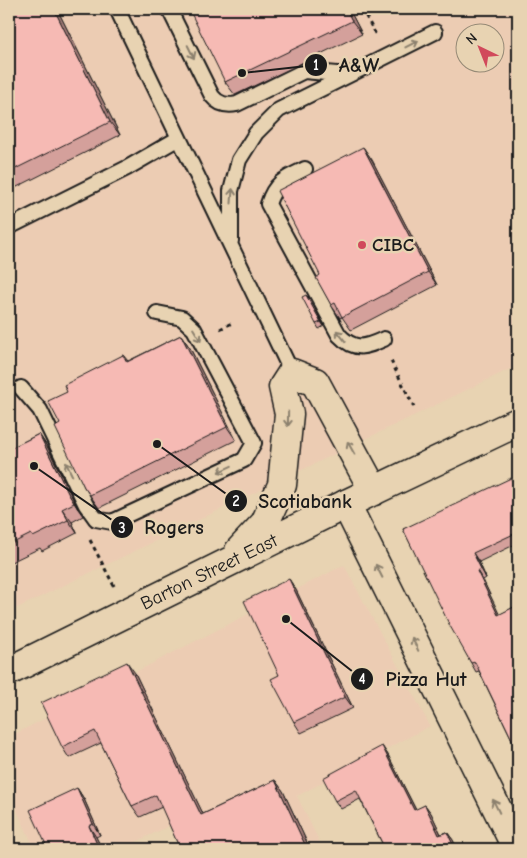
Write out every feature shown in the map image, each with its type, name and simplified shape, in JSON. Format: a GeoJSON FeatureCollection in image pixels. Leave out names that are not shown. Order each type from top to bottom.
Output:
{"type":"FeatureCollection","features":[{"type":"Feature","properties":{"kind":"main road"},"geometry":{"type":"LineString","coordinates":[[228,563],[265,523],[282,485],[288,414],[284,387],[292,373],[315,382],[374,491]]}},
{"type":"Feature","properties":{"kind":"main road","name":"Barton Street East"},"geometry":{"type":"LineString","coordinates":[[9,672],[346,504],[518,422]]}},
{"type":"Feature","properties":{"kind":"main road"},"geometry":{"type":"LineString","coordinates":[[346,504],[517,849]]}},
{"type":"Feature","properties":{"kind":"lane"},"geometry":{"type":"LineString","coordinates":[[117,9],[292,373]]}},
{"type":"Feature","properties":{"kind":"lane"},"geometry":{"type":"LineString","coordinates":[[169,9],[212,96],[221,104],[232,106],[304,72],[349,76]]}},
{"type":"Feature","properties":{"kind":"lane"},"geometry":{"type":"LineString","coordinates":[[231,245],[232,191],[240,160],[256,132],[279,110],[435,32]]}},
{"type":"Feature","properties":{"kind":"lane"},"geometry":{"type":"LineString","coordinates":[[9,227],[127,168],[179,138]]}},
{"type":"Feature","properties":{"kind":"lane"},"geometry":{"type":"LineString","coordinates":[[305,170],[278,184],[268,204],[339,335],[345,341],[360,347],[368,346],[384,339]]}},
{"type":"Feature","properties":{"kind":"lane"},"geometry":{"type":"LineString","coordinates":[[21,388],[40,410],[86,505],[96,519],[112,522],[244,460],[254,443],[194,329],[182,318],[157,313]]}},
{"type":"Feature","properties":{"kind":"path"},"geometry":{"type":"LineString","coordinates":[[362,9],[387,57]]}},
{"type":"Feature","properties":{"kind":"path"},"geometry":{"type":"LineString","coordinates":[[384,339],[387,354],[414,407]]}},
{"type":"Feature","properties":{"kind":"shaded area"},"geometry":{"type":"Polygon","coordinates":[[[9,9],[518,9],[518,365],[9,612],[9,9]]]}},
{"type":"Feature","properties":{"kind":"shaded area"},"geometry":{"type":"Polygon","coordinates":[[[344,565],[430,726],[297,796],[323,849],[215,849],[196,813],[121,849],[35,849],[9,794],[9,737],[344,565]]]}},
{"type":"Feature","properties":{"kind":"building"},"geometry":{"type":"Polygon","coordinates":[[[9,9],[54,9],[110,122],[9,172],[9,9]]]}},
{"type":"Feature","properties":{"kind":"building"},"geometry":{"type":"Polygon","coordinates":[[[189,9],[346,9],[352,21],[225,82],[189,9]]]}},
{"type":"Feature","properties":{"kind":"building","name":"CIBC"},"geometry":{"type":"Polygon","coordinates":[[[363,147],[428,272],[342,317],[335,303],[331,305],[316,278],[320,275],[277,191],[363,147]]]}},
{"type":"Feature","properties":{"kind":"building"},"geometry":{"type":"Polygon","coordinates":[[[306,295],[321,322],[316,324],[302,297],[306,295]]]}},
{"type":"Feature","properties":{"kind":"building"},"geometry":{"type":"Polygon","coordinates":[[[181,335],[227,427],[90,495],[84,487],[55,427],[60,424],[48,401],[67,392],[64,385],[123,355],[127,362],[181,335]]]}},
{"type":"Feature","properties":{"kind":"building"},"geometry":{"type":"Polygon","coordinates":[[[39,434],[74,503],[62,509],[68,520],[33,537],[31,534],[9,545],[9,449],[39,434]]]}},
{"type":"Feature","properties":{"kind":"building"},"geometry":{"type":"Polygon","coordinates":[[[511,478],[516,488],[518,487],[518,532],[473,553],[481,569],[477,571],[498,615],[514,607],[518,615],[518,752],[475,662],[471,663],[450,626],[403,529],[511,478]]]}},
{"type":"Feature","properties":{"kind":"building"},"geometry":{"type":"Polygon","coordinates":[[[289,579],[345,697],[294,722],[271,679],[279,675],[244,601],[289,579]]]}},
{"type":"Feature","properties":{"kind":"building"},"geometry":{"type":"Polygon","coordinates":[[[127,662],[201,815],[275,780],[307,849],[180,849],[156,795],[132,806],[95,731],[62,747],[41,703],[127,662]]]}},
{"type":"Feature","properties":{"kind":"building"},"geometry":{"type":"Polygon","coordinates":[[[382,746],[414,810],[425,805],[439,835],[447,832],[455,849],[385,849],[356,790],[335,801],[323,778],[382,746]]]}},
{"type":"Feature","properties":{"kind":"building"},"geometry":{"type":"Polygon","coordinates":[[[77,788],[93,824],[89,826],[99,849],[48,849],[30,810],[77,788]]]}},
{"type":"Feature","properties":{"kind":"place","name":"A&W"},"geometry":{"type":"Point","coordinates":[242,73]}},
{"type":"Feature","properties":{"kind":"place","name":"CIBC"},"geometry":{"type":"Point","coordinates":[362,245]}},
{"type":"Feature","properties":{"kind":"place","name":"Scotiabank"},"geometry":{"type":"Point","coordinates":[157,444]}},
{"type":"Feature","properties":{"kind":"place","name":"Rogers"},"geometry":{"type":"Point","coordinates":[34,466]}},
{"type":"Feature","properties":{"kind":"place","name":"Pizza Hut"},"geometry":{"type":"Point","coordinates":[286,619]}}]}
